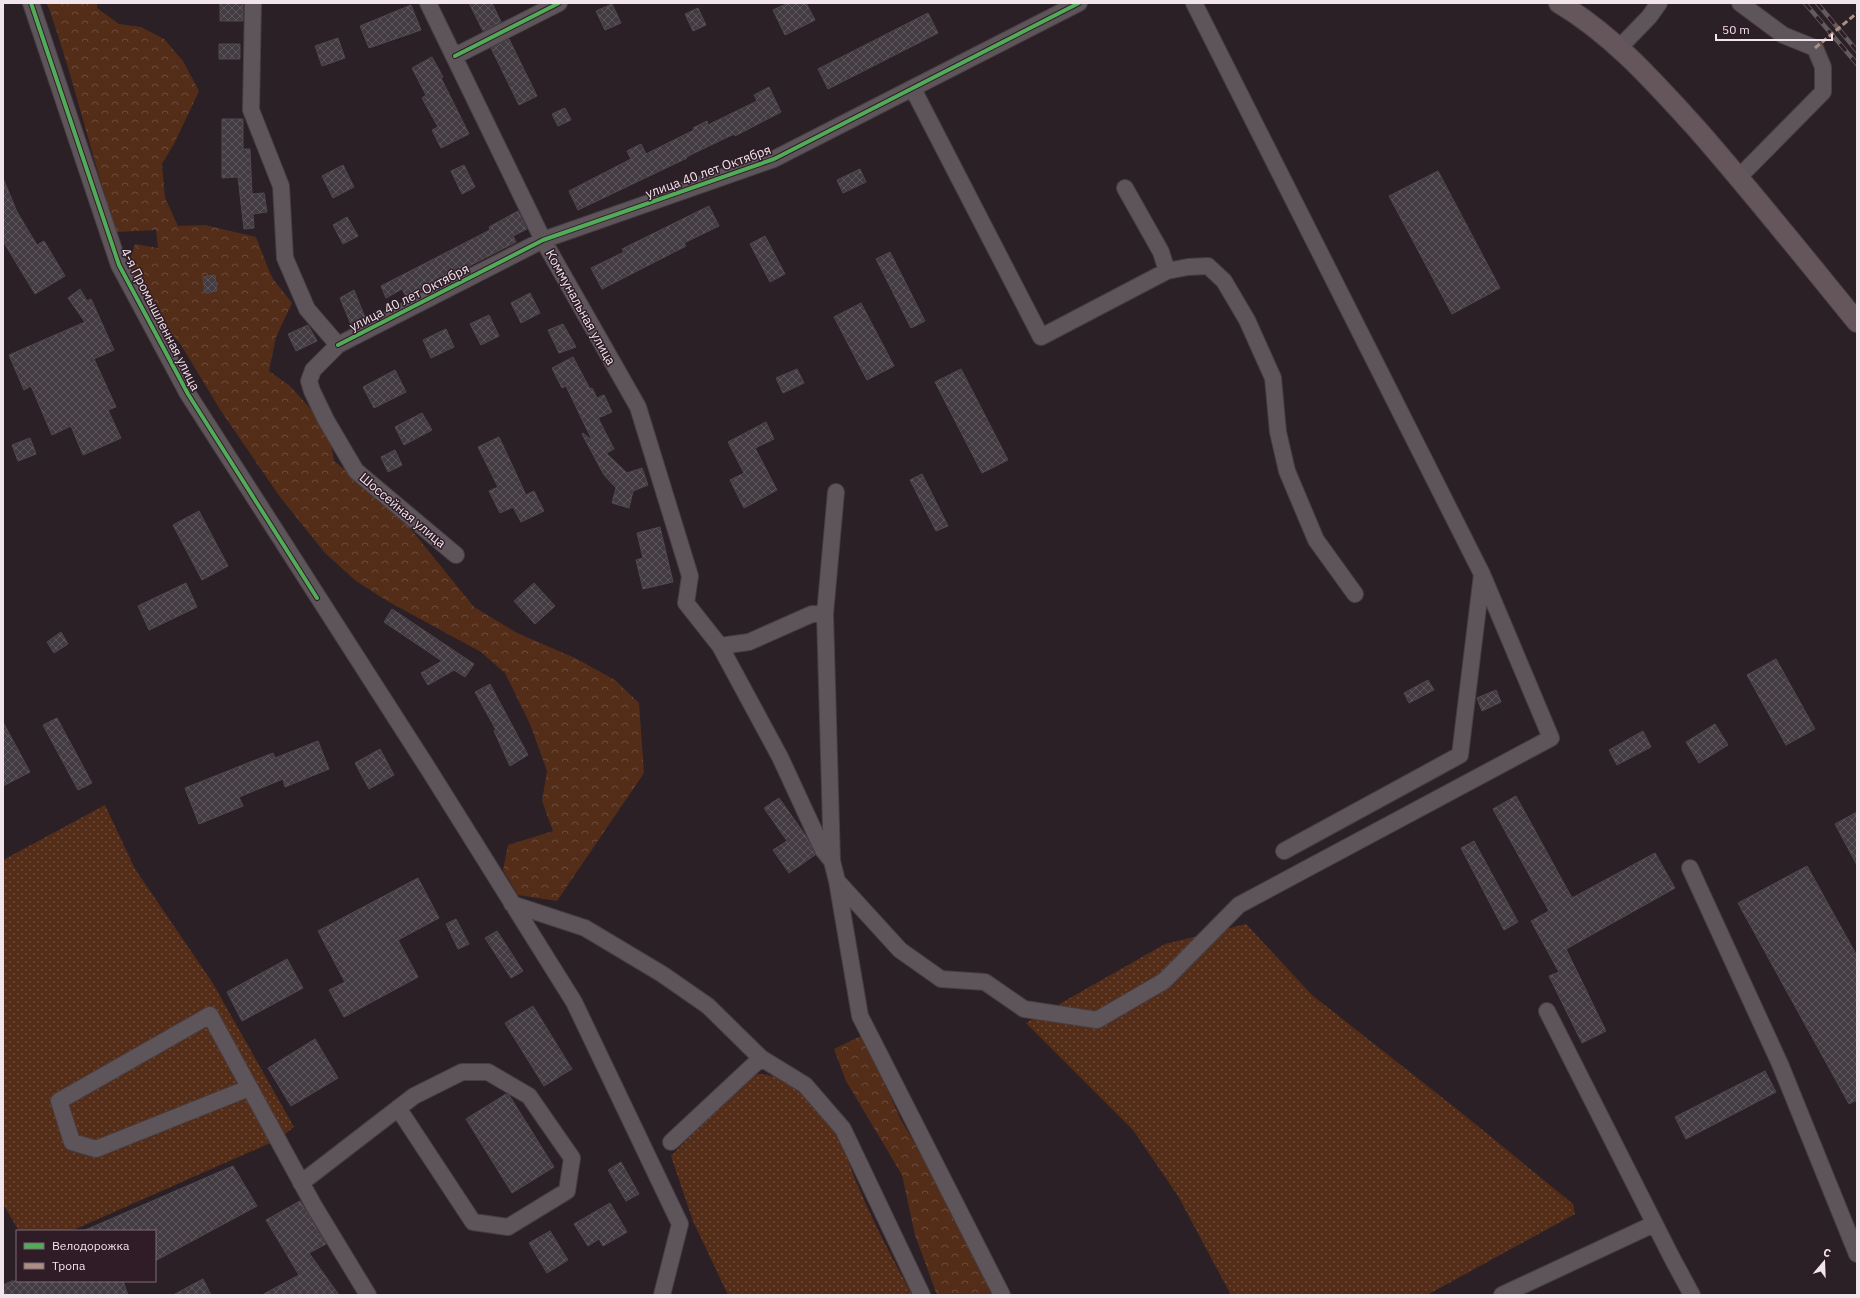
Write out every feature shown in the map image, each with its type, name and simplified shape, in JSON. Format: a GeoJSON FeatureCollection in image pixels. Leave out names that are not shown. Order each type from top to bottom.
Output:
{"type":"FeatureCollection","features":[{"type":"Feature","properties":{"kind":"main road"},"geometry":{"type":"LineString","coordinates":[[1559,3],[1578,14],[1619,48],[1651,78],[1739,177],[1857,322]]}},
{"type":"Feature","properties":{"kind":"street","name":"4-я Промышленная улица"},"geometry":{"type":"LineString","coordinates":[[31,3],[119,266],[188,394],[574,1002],[680,1224],[662,1295]]}},
{"type":"Feature","properties":{"kind":"street"},"geometry":{"type":"LineString","coordinates":[[253,3],[251,110],[281,186],[285,258],[307,309],[338,345]]}},
{"type":"Feature","properties":{"kind":"street","name":"Коммунальная улица"},"geometry":{"type":"LineString","coordinates":[[428,3],[543,240],[638,407],[690,576],[686,603],[720,646]]}},
{"type":"Feature","properties":{"kind":"street"},"geometry":{"type":"LineString","coordinates":[[455,56],[559,3]]}},
{"type":"Feature","properties":{"kind":"street","name":"улица 40 лет Октября"},"geometry":{"type":"LineString","coordinates":[[338,345],[543,240],[774,159],[1079,3]]}},
{"type":"Feature","properties":{"kind":"street"},"geometry":{"type":"LineString","coordinates":[[837,881],[900,950],[941,979],[985,982],[1024,1009],[1097,1020],[1164,981],[1239,905],[1551,738],[1482,574],[1194,3]]}},
{"type":"Feature","properties":{"kind":"street"},"geometry":{"type":"LineString","coordinates":[[1619,48],[1649,17],[1659,3]]}},
{"type":"Feature","properties":{"kind":"street"},"geometry":{"type":"LineString","coordinates":[[1739,177],[1822,92],[1823,86],[1823,67],[1815,48],[1783,35],[1740,3]]}},
{"type":"Feature","properties":{"kind":"street"},"geometry":{"type":"LineString","coordinates":[[913,89],[1041,337],[1168,271],[1188,267],[1208,266],[1224,281],[1247,320],[1273,378],[1278,432],[1288,471],[1316,540],[1355,594]]}},
{"type":"Feature","properties":{"kind":"street"},"geometry":{"type":"LineString","coordinates":[[1125,188],[1161,252],[1168,271]]}},
{"type":"Feature","properties":{"kind":"street","name":"Шоссейная улица"},"geometry":{"type":"LineString","coordinates":[[338,345],[313,370],[309,381],[312,391],[326,420],[356,471],[456,554]]}},
{"type":"Feature","properties":{"kind":"street"},"geometry":{"type":"LineString","coordinates":[[836,492],[825,614],[832,861],[837,881],[860,1016],[1002,1295]]}},
{"type":"Feature","properties":{"kind":"street"},"geometry":{"type":"LineString","coordinates":[[1284,851],[1460,755],[1482,574]]}},
{"type":"Feature","properties":{"kind":"street"},"geometry":{"type":"LineString","coordinates":[[825,614],[812,614],[749,642],[720,646],[780,757],[823,850],[832,861]]}},
{"type":"Feature","properties":{"kind":"street"},"geometry":{"type":"LineString","coordinates":[[1690,868],[1780,1064],[1857,1254]]}},
{"type":"Feature","properties":{"kind":"street"},"geometry":{"type":"LineString","coordinates":[[512,904],[585,928],[662,974],[708,1006],[761,1058],[805,1085],[843,1128],[922,1295]]}},
{"type":"Feature","properties":{"kind":"street"},"geometry":{"type":"LineString","coordinates":[[1547,1010],[1654,1224],[1692,1295]]}},
{"type":"Feature","properties":{"kind":"street"},"geometry":{"type":"LineString","coordinates":[[250,1088],[96,1149],[72,1142],[59,1101],[210,1014],[250,1088],[301,1183],[368,1295]]}},
{"type":"Feature","properties":{"kind":"street"},"geometry":{"type":"LineString","coordinates":[[671,1142],[761,1058]]}},
{"type":"Feature","properties":{"kind":"street"},"geometry":{"type":"LineString","coordinates":[[301,1183],[398,1108],[414,1096],[462,1072],[488,1072],[529,1096],[572,1158],[567,1191],[508,1226],[473,1222],[398,1108]]}},
{"type":"Feature","properties":{"kind":"street"},"geometry":{"type":"LineString","coordinates":[[1502,1295],[1654,1224]]}},
{"type":"Feature","properties":{"kind":"green space"},"geometry":{"type":"Polygon","coordinates":[[[47,3],[97,3],[97,8],[119,24],[141,27],[164,39],[183,61],[199,91],[175,142],[162,164],[165,198],[178,226],[205,225],[256,237],[273,279],[292,303],[276,337],[269,371],[290,386],[328,428],[334,461],[401,517],[474,607],[517,633],[575,658],[615,680],[639,703],[644,773],[557,901],[518,895],[503,870],[508,845],[553,831],[542,801],[547,771],[530,724],[505,673],[481,652],[389,602],[356,581],[325,553],[280,497],[221,411],[181,345],[149,307],[129,263],[135,244],[158,248],[156,230],[117,232],[66,60],[47,3]]]}},
{"type":"Feature","properties":{"kind":"green space"},"geometry":{"type":"Polygon","coordinates":[[[105,805],[135,869],[212,982],[294,1127],[277,1140],[73,1230],[18,1230],[3,1204],[3,860],[105,805]]]}},
{"type":"Feature","properties":{"kind":"green space"},"geometry":{"type":"Polygon","coordinates":[[[1246,924],[1312,995],[1463,1114],[1573,1204],[1575,1214],[1427,1295],[1231,1295],[1178,1196],[1133,1130],[1026,1023],[1165,944],[1246,924]]]}},
{"type":"Feature","properties":{"kind":"green space"},"geometry":{"type":"Polygon","coordinates":[[[863,1035],[901,1120],[945,1195],[992,1295],[937,1295],[915,1235],[902,1175],[846,1081],[834,1049],[863,1035]]]}},
{"type":"Feature","properties":{"kind":"green space"},"geometry":{"type":"Polygon","coordinates":[[[758,1074],[770,1075],[792,1085],[811,1101],[834,1129],[841,1141],[856,1182],[871,1215],[912,1295],[728,1295],[693,1221],[671,1156],[743,1083],[758,1074]]]}},
{"type":"Feature","properties":{"kind":"building"},"geometry":{"type":"Polygon","coordinates":[[[220,3],[243,3],[243,21],[220,21],[220,3]]]}},
{"type":"Feature","properties":{"kind":"building"},"geometry":{"type":"Polygon","coordinates":[[[469,3],[492,3],[501,22],[483,31],[469,3]]]}},
{"type":"Feature","properties":{"kind":"building"},"geometry":{"type":"Polygon","coordinates":[[[788,3],[806,3],[815,20],[785,35],[773,10],[788,3]]]}},
{"type":"Feature","properties":{"kind":"building"},"geometry":{"type":"Polygon","coordinates":[[[612,4],[621,23],[605,30],[596,11],[612,4]]]}},
{"type":"Feature","properties":{"kind":"building"},"geometry":{"type":"Polygon","coordinates":[[[411,5],[421,30],[369,48],[360,26],[411,5]]]}},
{"type":"Feature","properties":{"kind":"building"},"geometry":{"type":"Polygon","coordinates":[[[698,8],[706,25],[693,31],[685,14],[698,8]]]}},
{"type":"Feature","properties":{"kind":"building"},"geometry":{"type":"Polygon","coordinates":[[[928,13],[938,33],[828,89],[818,69],[928,13]]]}},
{"type":"Feature","properties":{"kind":"building"},"geometry":{"type":"Polygon","coordinates":[[[338,38],[345,58],[322,66],[315,46],[338,38]]]}},
{"type":"Feature","properties":{"kind":"building"},"geometry":{"type":"Polygon","coordinates":[[[509,39],[537,96],[519,105],[491,48],[509,39]]]}},
{"type":"Feature","properties":{"kind":"building"},"geometry":{"type":"Polygon","coordinates":[[[219,44],[240,44],[240,59],[219,59],[219,44]]]}},
{"type":"Feature","properties":{"kind":"building"},"geometry":{"type":"Polygon","coordinates":[[[432,57],[443,77],[441,78],[469,134],[441,148],[432,130],[438,127],[422,98],[426,95],[412,68],[432,57]]]}},
{"type":"Feature","properties":{"kind":"building"},"geometry":{"type":"Polygon","coordinates":[[[769,87],[781,112],[735,136],[734,134],[578,210],[569,191],[631,159],[627,151],[641,144],[646,154],[694,130],[693,128],[707,121],[708,125],[757,101],[754,95],[769,87]]]}},
{"type":"Feature","properties":{"kind":"building"},"geometry":{"type":"Polygon","coordinates":[[[565,108],[571,120],[558,126],[552,114],[565,108]]]}},
{"type":"Feature","properties":{"kind":"building"},"geometry":{"type":"Polygon","coordinates":[[[222,119],[243,119],[243,149],[250,149],[252,194],[264,193],[267,212],[253,214],[254,228],[244,229],[238,177],[222,178],[222,119]]]}},
{"type":"Feature","properties":{"kind":"building"},"geometry":{"type":"Polygon","coordinates":[[[343,165],[354,187],[333,198],[322,176],[343,165]]]}},
{"type":"Feature","properties":{"kind":"building"},"geometry":{"type":"Polygon","coordinates":[[[464,165],[475,187],[462,194],[451,171],[464,165]]]}},
{"type":"Feature","properties":{"kind":"building"},"geometry":{"type":"Polygon","coordinates":[[[860,169],[866,182],[843,193],[837,180],[860,169]]]}},
{"type":"Feature","properties":{"kind":"building"},"geometry":{"type":"Polygon","coordinates":[[[1438,171],[1500,288],[1452,314],[1389,196],[1438,171]]]}},
{"type":"Feature","properties":{"kind":"building"},"geometry":{"type":"Polygon","coordinates":[[[3,178],[17,212],[37,245],[44,241],[65,276],[35,294],[3,241],[3,178]]]}},
{"type":"Feature","properties":{"kind":"building"},"geometry":{"type":"Polygon","coordinates":[[[709,206],[719,226],[684,243],[686,246],[602,289],[591,268],[624,252],[622,249],[709,206]]]}},
{"type":"Feature","properties":{"kind":"building"},"geometry":{"type":"Polygon","coordinates":[[[518,211],[527,229],[513,236],[516,242],[407,298],[402,289],[386,298],[381,286],[490,230],[489,227],[518,211]]]}},
{"type":"Feature","properties":{"kind":"building"},"geometry":{"type":"Polygon","coordinates":[[[347,217],[358,236],[343,244],[333,225],[347,217]]]}},
{"type":"Feature","properties":{"kind":"building"},"geometry":{"type":"Polygon","coordinates":[[[765,236],[785,274],[770,282],[750,244],[765,236]]]}},
{"type":"Feature","properties":{"kind":"building"},"geometry":{"type":"Polygon","coordinates":[[[890,252],[925,321],[911,328],[876,259],[890,252]]]}},
{"type":"Feature","properties":{"kind":"building"},"geometry":{"type":"Polygon","coordinates":[[[215,275],[217,291],[205,293],[203,277],[215,275]]]}},
{"type":"Feature","properties":{"kind":"building"},"geometry":{"type":"Polygon","coordinates":[[[80,289],[87,301],[91,299],[114,350],[94,359],[116,407],[108,410],[121,438],[83,455],[71,426],[52,435],[31,386],[24,390],[9,355],[85,322],[68,298],[80,289]]]}},
{"type":"Feature","properties":{"kind":"building"},"geometry":{"type":"Polygon","coordinates":[[[354,290],[366,320],[352,327],[340,298],[354,290]]]}},
{"type":"Feature","properties":{"kind":"building"},"geometry":{"type":"Polygon","coordinates":[[[530,293],[540,313],[521,323],[511,303],[530,293]]]}},
{"type":"Feature","properties":{"kind":"building"},"geometry":{"type":"Polygon","coordinates":[[[861,303],[894,366],[867,380],[834,317],[861,303]]]}},
{"type":"Feature","properties":{"kind":"building"},"geometry":{"type":"Polygon","coordinates":[[[489,315],[499,336],[481,345],[470,324],[489,315]]]}},
{"type":"Feature","properties":{"kind":"building"},"geometry":{"type":"Polygon","coordinates":[[[563,324],[576,347],[559,353],[548,330],[563,324]]]}},
{"type":"Feature","properties":{"kind":"building"},"geometry":{"type":"Polygon","coordinates":[[[308,325],[317,341],[296,351],[288,334],[308,325]]]}},
{"type":"Feature","properties":{"kind":"building"},"geometry":{"type":"Polygon","coordinates":[[[446,329],[454,347],[431,358],[423,340],[446,329]]]}},
{"type":"Feature","properties":{"kind":"building"},"geometry":{"type":"Polygon","coordinates":[[[573,357],[590,389],[592,388],[597,398],[604,395],[612,412],[598,418],[614,449],[606,453],[627,473],[642,468],[648,485],[633,491],[629,508],[612,503],[616,488],[604,475],[582,434],[583,433],[590,439],[591,438],[566,386],[562,388],[552,368],[573,357]]]}},
{"type":"Feature","properties":{"kind":"building"},"geometry":{"type":"Polygon","coordinates":[[[797,369],[804,383],[783,393],[776,378],[797,369]]]}},
{"type":"Feature","properties":{"kind":"building"},"geometry":{"type":"Polygon","coordinates":[[[961,369],[1008,460],[982,473],[935,382],[961,369]]]}},
{"type":"Feature","properties":{"kind":"building"},"geometry":{"type":"Polygon","coordinates":[[[395,370],[406,392],[374,408],[363,387],[395,370]]]}},
{"type":"Feature","properties":{"kind":"building"},"geometry":{"type":"Polygon","coordinates":[[[422,413],[432,430],[404,445],[395,427],[422,413]]]}},
{"type":"Feature","properties":{"kind":"building"},"geometry":{"type":"Polygon","coordinates":[[[766,422],[774,439],[755,448],[777,490],[744,508],[730,480],[744,473],[728,442],[766,422]]]}},
{"type":"Feature","properties":{"kind":"building"},"geometry":{"type":"Polygon","coordinates":[[[499,437],[526,495],[534,491],[544,511],[521,522],[513,507],[500,513],[489,491],[498,487],[478,447],[499,437]]]}},
{"type":"Feature","properties":{"kind":"building"},"geometry":{"type":"Polygon","coordinates":[[[30,438],[36,454],[18,461],[12,445],[30,438]]]}},
{"type":"Feature","properties":{"kind":"building"},"geometry":{"type":"Polygon","coordinates":[[[395,450],[402,465],[388,472],[381,457],[395,450]]]}},
{"type":"Feature","properties":{"kind":"building"},"geometry":{"type":"Polygon","coordinates":[[[922,474],[948,526],[936,531],[910,480],[922,474]]]}},
{"type":"Feature","properties":{"kind":"building"},"geometry":{"type":"Polygon","coordinates":[[[199,511],[228,566],[202,580],[173,525],[199,511]]]}},
{"type":"Feature","properties":{"kind":"building"},"geometry":{"type":"Polygon","coordinates":[[[660,527],[673,582],[643,589],[636,560],[643,558],[637,533],[660,527]]]}},
{"type":"Feature","properties":{"kind":"building"},"geometry":{"type":"Polygon","coordinates":[[[186,583],[197,607],[149,630],[138,606],[186,583]]]}},
{"type":"Feature","properties":{"kind":"building"},"geometry":{"type":"Polygon","coordinates":[[[534,583],[555,606],[535,624],[514,601],[534,583]]]}},
{"type":"Feature","properties":{"kind":"building"},"geometry":{"type":"Polygon","coordinates":[[[392,609],[474,664],[465,677],[454,670],[428,685],[421,673],[442,661],[384,622],[392,609]]]}},
{"type":"Feature","properties":{"kind":"building"},"geometry":{"type":"Polygon","coordinates":[[[61,632],[68,644],[54,653],[47,642],[61,632]]]}},
{"type":"Feature","properties":{"kind":"building"},"geometry":{"type":"Polygon","coordinates":[[[1776,659],[1815,729],[1786,745],[1747,675],[1776,659]]]}},
{"type":"Feature","properties":{"kind":"building"},"geometry":{"type":"Polygon","coordinates":[[[1428,680],[1434,690],[1409,703],[1404,693],[1428,680]]]}},
{"type":"Feature","properties":{"kind":"building"},"geometry":{"type":"Polygon","coordinates":[[[490,684],[528,755],[510,766],[494,731],[496,730],[475,692],[490,684]]]}},
{"type":"Feature","properties":{"kind":"building"},"geometry":{"type":"Polygon","coordinates":[[[1496,690],[1501,702],[1482,711],[1477,698],[1496,690]]]}},
{"type":"Feature","properties":{"kind":"building"},"geometry":{"type":"Polygon","coordinates":[[[57,718],[92,783],[78,790],[43,725],[57,718]]]}},
{"type":"Feature","properties":{"kind":"building"},"geometry":{"type":"Polygon","coordinates":[[[3,722],[30,772],[3,786],[3,722]]]}},
{"type":"Feature","properties":{"kind":"building"},"geometry":{"type":"Polygon","coordinates":[[[1715,724],[1728,745],[1699,763],[1686,742],[1715,724]]]}},
{"type":"Feature","properties":{"kind":"building"},"geometry":{"type":"Polygon","coordinates":[[[1643,731],[1651,747],[1617,765],[1609,750],[1643,731]]]}},
{"type":"Feature","properties":{"kind":"building"},"geometry":{"type":"Polygon","coordinates":[[[318,741],[329,769],[285,787],[283,779],[239,797],[243,806],[199,824],[185,788],[273,753],[275,758],[318,741]]]}},
{"type":"Feature","properties":{"kind":"building"},"geometry":{"type":"Polygon","coordinates":[[[380,749],[394,775],[369,789],[355,763],[380,749]]]}},
{"type":"Feature","properties":{"kind":"building"},"geometry":{"type":"Polygon","coordinates":[[[1516,796],[1572,898],[1655,853],[1675,888],[1566,949],[1606,1031],[1582,1043],[1549,976],[1559,972],[1531,921],[1549,911],[1493,809],[1516,796]]]}},
{"type":"Feature","properties":{"kind":"building"},"geometry":{"type":"Polygon","coordinates":[[[779,798],[806,836],[815,855],[789,873],[773,850],[787,841],[764,808],[779,798]]]}},
{"type":"Feature","properties":{"kind":"building"},"geometry":{"type":"Polygon","coordinates":[[[1857,812],[1857,865],[1835,824],[1857,812]]]}},
{"type":"Feature","properties":{"kind":"building"},"geometry":{"type":"Polygon","coordinates":[[[1474,841],[1518,922],[1504,930],[1461,848],[1474,841]]]}},
{"type":"Feature","properties":{"kind":"building"},"geometry":{"type":"Polygon","coordinates":[[[1807,866],[1857,956],[1857,1100],[1849,1104],[1738,903],[1807,866]]]}},
{"type":"Feature","properties":{"kind":"building"},"geometry":{"type":"Polygon","coordinates":[[[418,878],[439,918],[398,940],[418,977],[344,1017],[329,990],[345,982],[318,931],[418,878]]]}},
{"type":"Feature","properties":{"kind":"building"},"geometry":{"type":"Polygon","coordinates":[[[456,919],[469,944],[458,949],[446,924],[456,919]]]}},
{"type":"Feature","properties":{"kind":"building"},"geometry":{"type":"Polygon","coordinates":[[[497,931],[523,971],[511,978],[485,938],[497,931]]]}},
{"type":"Feature","properties":{"kind":"building"},"geometry":{"type":"Polygon","coordinates":[[[287,959],[303,988],[242,1021],[227,992],[287,959]]]}},
{"type":"Feature","properties":{"kind":"building"},"geometry":{"type":"Polygon","coordinates":[[[533,1006],[572,1069],[544,1086],[505,1023],[533,1006]]]}},
{"type":"Feature","properties":{"kind":"building"},"geometry":{"type":"Polygon","coordinates":[[[315,1039],[338,1078],[291,1106],[268,1068],[315,1039]]]}},
{"type":"Feature","properties":{"kind":"building"},"geometry":{"type":"Polygon","coordinates":[[[1765,1071],[1776,1092],[1686,1139],[1675,1117],[1765,1071]]]}},
{"type":"Feature","properties":{"kind":"building"},"geometry":{"type":"Polygon","coordinates":[[[506,1094],[509,1095],[554,1167],[512,1193],[466,1119],[506,1094]]]}},
{"type":"Feature","properties":{"kind":"building"},"geometry":{"type":"Polygon","coordinates":[[[621,1162],[639,1194],[626,1201],[608,1170],[621,1162]]]}},
{"type":"Feature","properties":{"kind":"building"},"geometry":{"type":"Polygon","coordinates":[[[233,1166],[257,1206],[156,1260],[156,1230],[85,1230],[233,1166]]]}},
{"type":"Feature","properties":{"kind":"building"},"geometry":{"type":"Polygon","coordinates":[[[300,1201],[326,1244],[309,1253],[339,1295],[262,1295],[299,1275],[266,1220],[300,1201]]]}},
{"type":"Feature","properties":{"kind":"building"},"geometry":{"type":"Polygon","coordinates":[[[610,1203],[627,1232],[603,1246],[599,1239],[588,1246],[574,1224],[610,1203]]]}},
{"type":"Feature","properties":{"kind":"building"},"geometry":{"type":"Polygon","coordinates":[[[550,1231],[568,1260],[547,1273],[529,1243],[550,1231]]]}},
{"type":"Feature","properties":{"kind":"building"},"geometry":{"type":"Polygon","coordinates":[[[203,1279],[211,1295],[173,1295],[203,1279]]]}},
{"type":"Feature","properties":{"kind":"building"},"geometry":{"type":"Polygon","coordinates":[[[12,1281],[123,1282],[128,1295],[3,1295],[3,1285],[12,1281]]]}},
{"type":"Feature","properties":{"kind":"railway"},"geometry":{"type":"LineString","coordinates":[[1805,3],[1857,64]]}},
{"type":"Feature","properties":{"kind":"railway"},"geometry":{"type":"LineString","coordinates":[[1817,3],[1857,51]]}},
{"type":"Feature","properties":{"kind":"marked path"},"geometry":{"type":"LineString","coordinates":[[1815,48],[1857,13]]}},
{"type":"Feature","properties":{"kind":"cycle path"},"geometry":{"type":"LineString","coordinates":[[31,3],[119,265],[188,394],[317,598]]}},
{"type":"Feature","properties":{"kind":"cycle path"},"geometry":{"type":"LineString","coordinates":[[455,56],[559,3]]}},
{"type":"Feature","properties":{"kind":"cycle path"},"geometry":{"type":"LineString","coordinates":[[338,345],[543,240],[774,159],[1079,3]]}}]}
